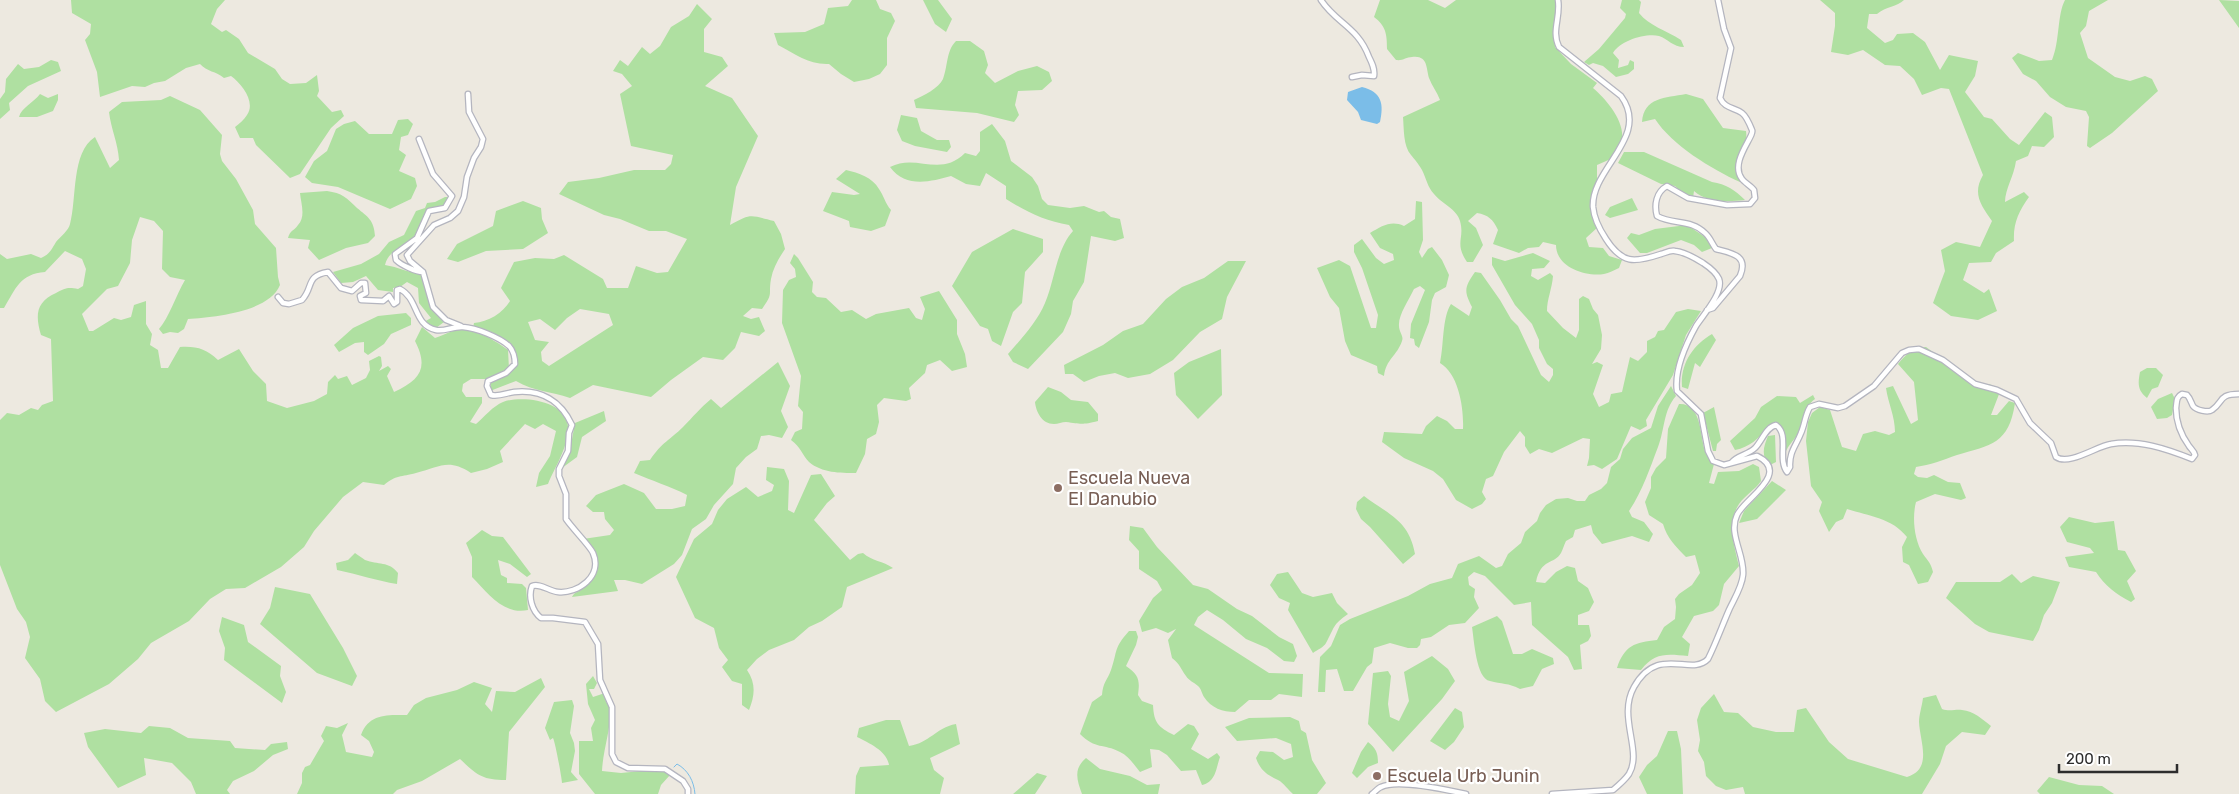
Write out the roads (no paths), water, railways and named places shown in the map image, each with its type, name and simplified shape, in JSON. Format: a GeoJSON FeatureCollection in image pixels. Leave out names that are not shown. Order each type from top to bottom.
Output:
{"type":"FeatureCollection","features":[{"type":"Feature","properties":{"kind":"street"},"geometry":{"type":"LineString","coordinates":[[1321,0],[1351,28],[1364,45],[1371,61],[1374,76],[1362,75],[1352,77]]}},
{"type":"Feature","properties":{"kind":"street"},"geometry":{"type":"LineString","coordinates":[[1552,794],[1613,790],[1630,772],[1633,762],[1627,715],[1628,698],[1635,685],[1644,674],[1665,662],[1694,666],[1704,663],[1708,659],[1742,582],[1743,566],[1735,534],[1736,518],[1744,506],[1761,489],[1767,480],[1769,472],[1766,463],[1757,456],[1724,465],[1718,464],[1710,458],[1701,414],[1683,399],[1677,388],[1686,347],[1719,286],[1718,278],[1711,268],[1691,256],[1676,251],[1644,260],[1625,259],[1611,246],[1604,236],[1594,214],[1594,198],[1627,133],[1630,123],[1630,111],[1626,103],[1614,90],[1559,47],[1554,35],[1558,18],[1558,0]]}},
{"type":"Feature","properties":{"kind":"street"},"geometry":{"type":"LineString","coordinates":[[1706,310],[1713,308],[1740,276],[1743,270],[1741,262],[1732,252],[1716,249],[1708,235],[1699,228],[1686,222],[1669,221],[1657,216],[1656,206],[1659,193],[1667,186],[1688,198],[1718,204],[1750,204],[1755,198],[1754,190],[1743,180],[1739,172],[1742,150],[1752,137],[1753,131],[1742,114],[1726,107],[1720,98],[1731,48],[1724,30],[1718,0]]}},
{"type":"Feature","properties":{"kind":"street"},"geometry":{"type":"LineString","coordinates":[[468,94],[470,112],[482,134],[482,144],[467,177],[464,196],[458,211],[450,218],[434,225],[407,255],[410,261],[423,272],[433,307],[446,320],[486,334],[509,346],[515,359],[512,368],[488,381],[487,386],[491,395],[496,396],[518,392],[547,396],[564,410],[572,426],[569,433],[568,451],[560,465],[559,476],[566,494],[566,519],[593,554],[592,571],[589,579],[577,590],[556,592],[537,585],[532,586],[530,592],[536,614],[541,618],[585,622],[591,631],[598,644],[600,654],[600,680],[612,707],[612,754],[616,762],[628,768],[666,769],[683,781],[688,789],[688,794]]}},
{"type":"Feature","properties":{"kind":"street"},"geometry":{"type":"LineString","coordinates":[[419,139],[433,174],[452,196],[445,208],[429,211],[417,238],[395,254],[396,260],[400,264],[416,272],[423,272]]}},
{"type":"Feature","properties":{"kind":"street"},"geometry":{"type":"LineString","coordinates":[[278,297],[283,303],[289,304],[302,300],[313,278],[318,274],[328,272],[341,288],[352,291],[360,283],[365,283],[366,292],[360,296],[360,300],[383,301],[389,296],[394,304],[396,302],[397,290],[400,289],[410,296],[423,324],[438,331],[462,327]]}},
{"type":"Feature","properties":{"kind":"street"},"geometry":{"type":"LineString","coordinates":[[1731,463],[1735,458],[1750,452],[1756,447],[1769,428],[1776,425],[1782,433],[1782,464],[1787,472],[1790,466],[1789,458],[1801,433],[1804,417],[1810,407],[1819,404],[1834,408],[1845,406],[1874,386],[1902,353],[1917,348],[1934,355],[1975,384],[1997,390],[2016,399],[2030,423],[2051,442],[2056,458],[2061,460],[2108,444],[2130,442],[2193,458],[2194,452],[2188,444],[2177,420],[2176,399],[2178,396],[2182,394],[2187,395],[2194,407],[2206,412],[2213,410],[2230,394],[2239,394]]}},
{"type":"Feature","properties":{"kind":"street"},"geometry":{"type":"LineString","coordinates":[[1372,794],[1381,786],[1392,784],[1434,787],[1466,794]]}},
{"type":"Feature","properties":{"kind":"water"},"geometry":{"type":"Polygon","coordinates":[[[1362,87],[1374,92],[1380,100],[1382,110],[1380,122],[1377,124],[1361,120],[1358,112],[1347,100],[1348,92],[1362,87]]]}},
{"type":"Feature","properties":{"kind":"waterway"},"geometry":{"type":"LineString","coordinates":[[674,767],[677,764],[687,773],[692,780],[695,794]]}},
{"type":"Feature","properties":{"kind":"place","name":"Escuela Nueva El Danubio"},"geometry":{"type":"Point","coordinates":[1058,488]}},
{"type":"Feature","properties":{"kind":"place","name":"Escuela Urb Junin"},"geometry":{"type":"Point","coordinates":[1377,776]}}]}
